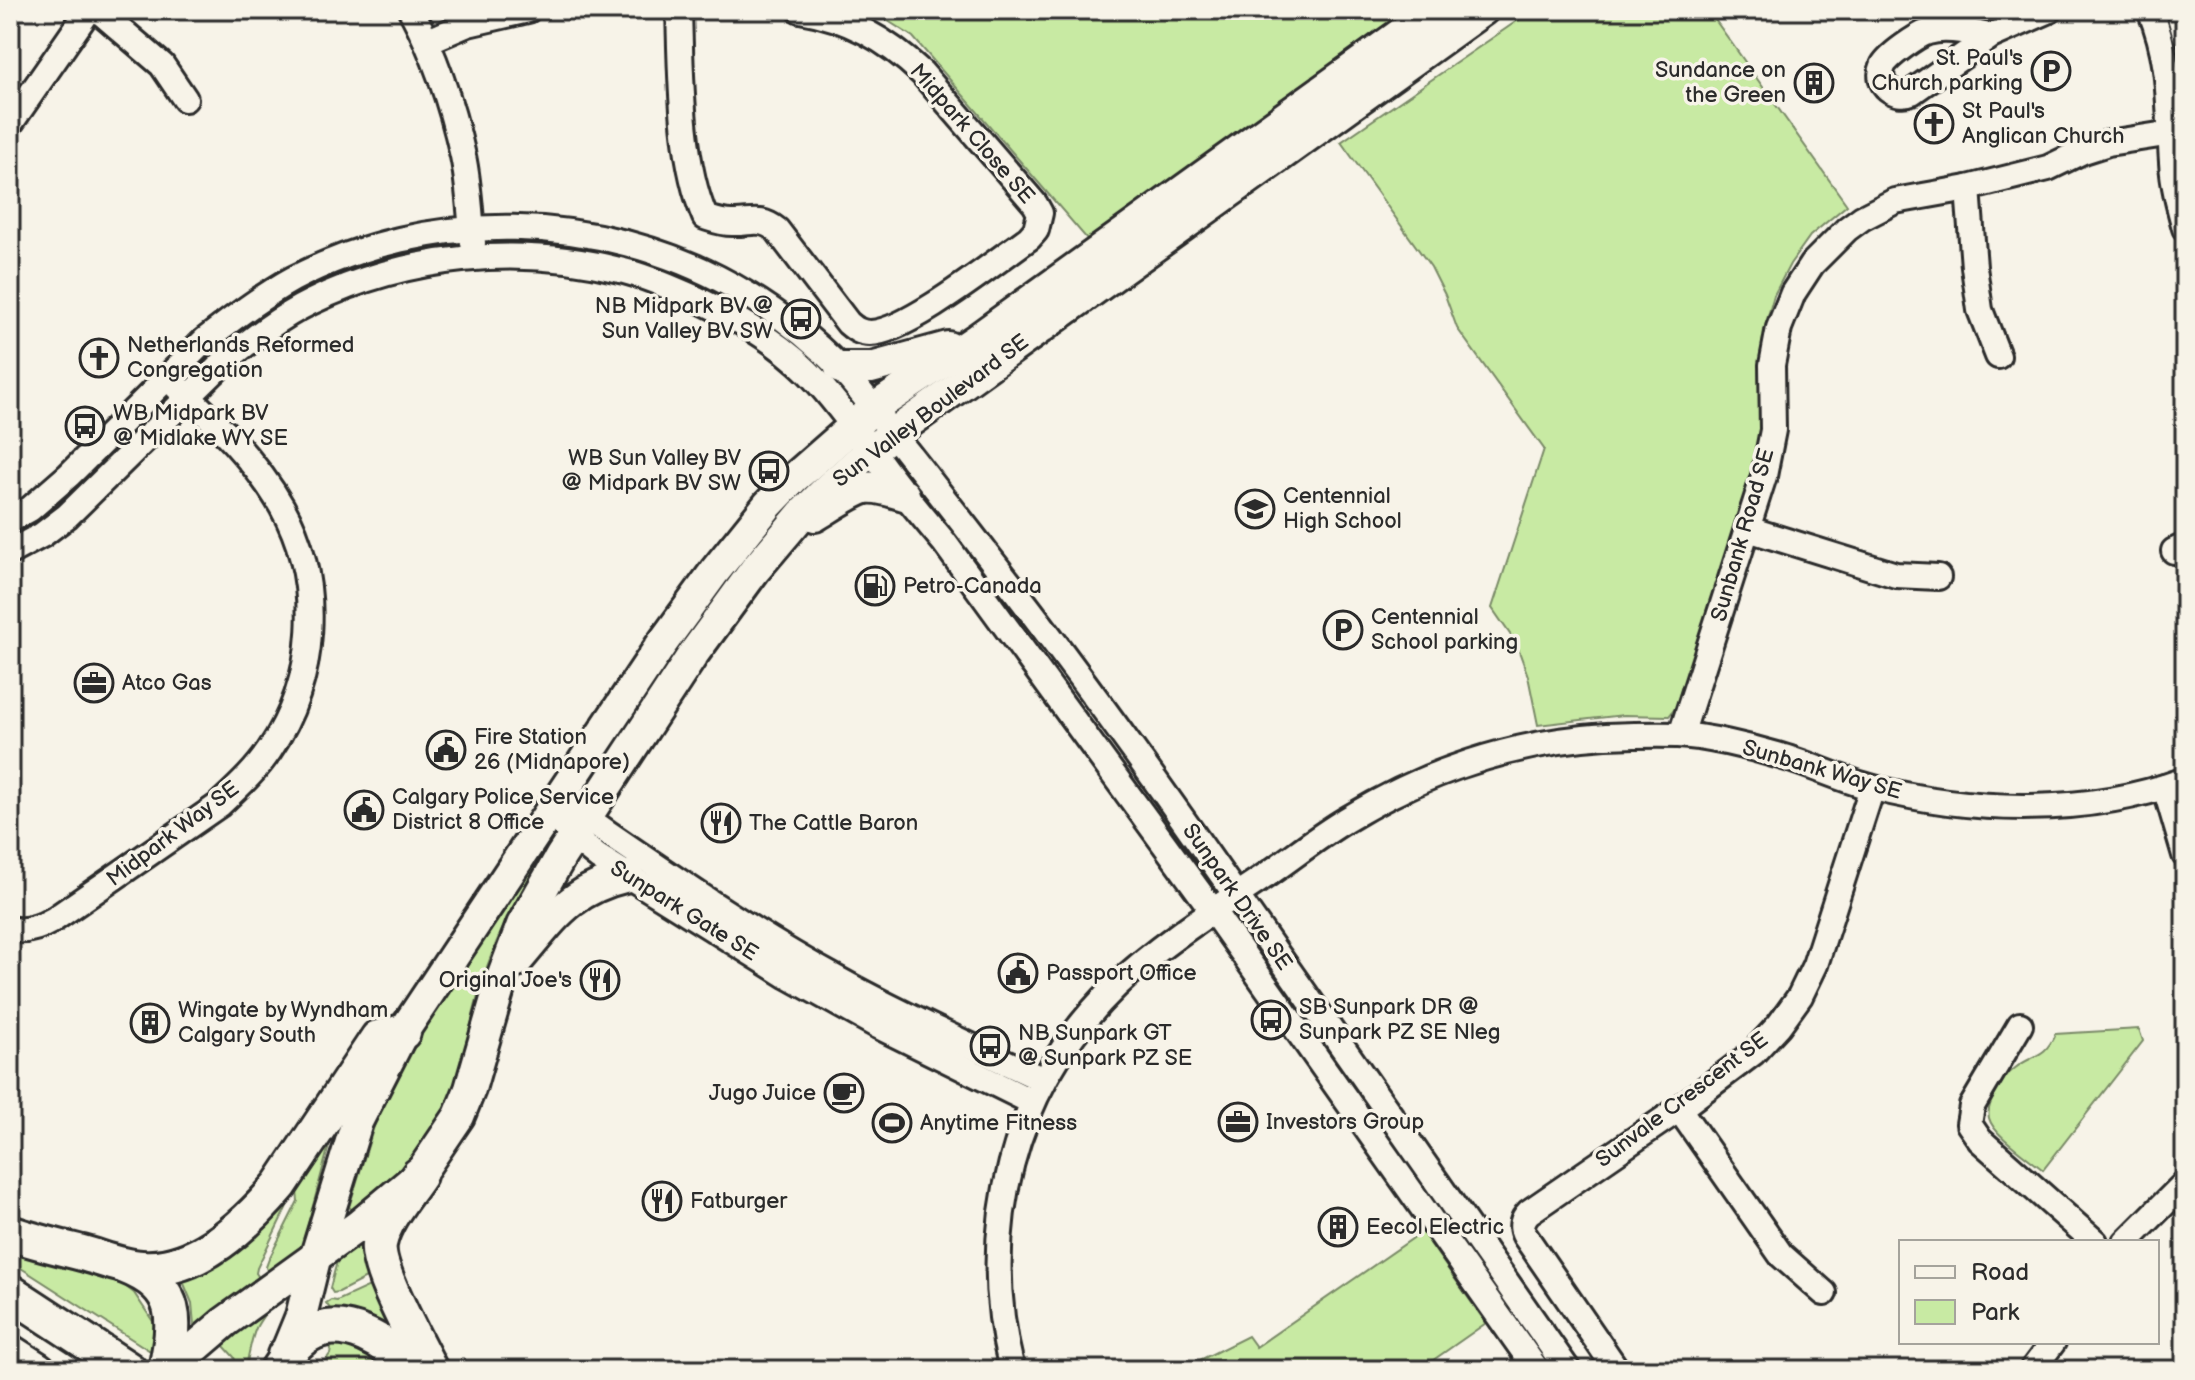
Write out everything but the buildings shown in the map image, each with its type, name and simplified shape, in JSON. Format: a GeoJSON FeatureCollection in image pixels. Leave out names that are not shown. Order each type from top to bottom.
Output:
{"type":"FeatureCollection","features":[{"type":"Feature","properties":{"kind":"highway"},"geometry":{"type":"LineString","coordinates":[[115,1263],[143,1268],[193,1258],[244,1224],[280,1185],[378,1038],[403,1032]]}},
{"type":"Feature","properties":{"kind":"highway"},"geometry":{"type":"LineString","coordinates":[[419,1175],[385,1226],[379,1247],[384,1275],[430,1370]]}},
{"type":"Feature","properties":{"kind":"highway"},"geometry":{"type":"LineString","coordinates":[[10,1233],[115,1263],[142,1273],[154,1282],[167,1297],[173,1319],[168,1370]]}},
{"type":"Feature","properties":{"kind":"highway"},"geometry":{"type":"LineString","coordinates":[[10,1292],[129,1370]]}},
{"type":"Feature","properties":{"kind":"highway"},"geometry":{"type":"LineString","coordinates":[[280,1363],[307,1335],[318,1330],[344,1328],[376,1340],[413,1370]]}},
{"type":"Feature","properties":{"kind":"highway"},"geometry":{"type":"LineString","coordinates":[[10,1352],[38,1370]]}},
{"type":"Feature","properties":{"kind":"highway"},"geometry":{"type":"LineString","coordinates":[[10,1362],[21,1370]]}},
{"type":"Feature","properties":{"kind":"main road","name":"Sun Valley Boulevard SE"},"geometry":{"type":"LineString","coordinates":[[280,1363],[301,1316],[316,1255],[357,1122],[403,1032],[661,645],[731,550],[784,488],[863,417],[977,339],[1434,10]]}},
{"type":"Feature","properties":{"kind":"main road","name":"Sun Valley Boulevard SE"},"geometry":{"type":"LineString","coordinates":[[168,1370],[225,1322],[358,1226],[419,1175],[459,1116],[522,925],[580,827],[694,653],[754,571],[827,489],[882,442],[1483,10]]}},
{"type":"Feature","properties":{"kind":"main road"},"geometry":{"type":"LineString","coordinates":[[840,368],[871,368],[977,339]]}},
{"type":"Feature","properties":{"kind":"main road"},"geometry":{"type":"LineString","coordinates":[[783,537],[866,488],[904,495]]}},
{"type":"Feature","properties":{"kind":"main road"},"geometry":{"type":"LineString","coordinates":[[502,978],[565,905],[588,889],[628,876]]}},
{"type":"Feature","properties":{"kind":"street"},"geometry":{"type":"LineString","coordinates":[[10,124],[89,10]]}},
{"type":"Feature","properties":{"kind":"street"},"geometry":{"type":"LineString","coordinates":[[98,10],[162,65],[185,99]]}},
{"type":"Feature","properties":{"kind":"street"},"geometry":{"type":"LineString","coordinates":[[411,10],[428,41],[463,158],[474,257]]}},
{"type":"Feature","properties":{"kind":"street"},"geometry":{"type":"LineString","coordinates":[[428,41],[468,24],[528,10]]}},
{"type":"Feature","properties":{"kind":"street","name":"Midpark Close SE"},"geometry":{"type":"LineString","coordinates":[[679,10],[692,181],[705,217],[732,223],[759,221],[769,224],[777,230],[848,323],[858,331],[879,332],[922,312],[1029,238],[1036,230],[1040,213],[922,73],[903,55],[851,23],[800,10]]}},
{"type":"Feature","properties":{"kind":"street"},"geometry":{"type":"LineString","coordinates":[[1991,36],[2050,10]]}},
{"type":"Feature","properties":{"kind":"street"},"geometry":{"type":"LineString","coordinates":[[2150,10],[2166,61],[2178,132],[2172,164],[2185,228]]}},
{"type":"Feature","properties":{"kind":"street"},"geometry":{"type":"LineString","coordinates":[[2178,10],[2185,34]]}},
{"type":"Feature","properties":{"kind":"street","name":"Sunbank Road SE"},"geometry":{"type":"LineString","coordinates":[[1681,735],[1764,476],[1773,430],[1774,346],[1786,310],[1803,277],[1833,241],[1862,218],[1895,201],[1968,188],[2048,168],[2108,143],[2178,132]]}},
{"type":"Feature","properties":{"kind":"street"},"geometry":{"type":"LineString","coordinates":[[1968,188],[1980,310],[1998,356]]}},
{"type":"Feature","properties":{"kind":"street"},"geometry":{"type":"LineString","coordinates":[[10,520],[30,509],[60,483],[205,340],[292,280],[339,258],[392,242],[471,229],[545,229],[585,234],[621,242],[692,266],[735,287],[777,314],[840,368],[863,417],[882,442]]}},
{"type":"Feature","properties":{"kind":"street"},"geometry":{"type":"LineString","coordinates":[[10,552],[42,535],[67,516],[248,342],[308,303],[378,275],[428,263],[474,257],[535,258],[626,271],[725,312],[763,336],[863,417]]}},
{"type":"Feature","properties":{"kind":"street","name":"Midpark Way SE"},"geometry":{"type":"LineString","coordinates":[[10,929],[30,930],[53,920],[219,805],[244,782],[269,751],[283,728],[299,689],[308,647],[310,615],[308,587],[294,532],[259,472],[167,378]]}},
{"type":"Feature","properties":{"kind":"street","name":"Sunpark Drive SE"},"geometry":{"type":"LineString","coordinates":[[882,442],[904,495],[997,612],[1213,911],[1537,1370]]}},
{"type":"Feature","properties":{"kind":"street","name":"Sunpark Drive SE"},"geometry":{"type":"LineString","coordinates":[[882,442],[1060,647],[1568,1370]]}},
{"type":"Feature","properties":{"kind":"street"},"geometry":{"type":"LineString","coordinates":[[1748,529],[1896,575],[1938,577]]}},
{"type":"Feature","properties":{"kind":"street","name":"Sunbank Way SE"},"geometry":{"type":"LineString","coordinates":[[1012,1370],[998,1290],[997,1259],[1010,1165],[1038,1091],[1077,1028],[1118,984],[1213,911],[1345,821],[1420,781],[1454,767],[1561,741],[1604,736],[1681,735],[1778,755],[1872,788],[1995,807],[2071,804],[2175,784]]}},
{"type":"Feature","properties":{"kind":"street"},"geometry":{"type":"LineString","coordinates":[[2175,784],[2185,855]]}},
{"type":"Feature","properties":{"kind":"street","name":"Sunvale Crescent SE"},"geometry":{"type":"LineString","coordinates":[[1617,1370],[1525,1236],[1522,1223],[1529,1212],[1679,1109],[1753,1053],[1779,1025],[1800,996],[1815,965],[1872,788]]}},
{"type":"Feature","properties":{"kind":"street","name":"Sunpark Gate SE"},"geometry":{"type":"LineString","coordinates":[[551,810],[836,979],[916,1020],[1038,1091]]}},
{"type":"Feature","properties":{"kind":"street","name":"Sunpark Gate SE"},"geometry":{"type":"LineString","coordinates":[[580,827],[598,857],[788,976],[878,1026],[1038,1091]]}},
{"type":"Feature","properties":{"kind":"street"},"geometry":{"type":"LineString","coordinates":[[2020,1025],[1972,1106],[1969,1124],[1980,1140],[2093,1240]]}},
{"type":"Feature","properties":{"kind":"street"},"geometry":{"type":"LineString","coordinates":[[1679,1109],[1781,1255],[1824,1293]]}},
{"type":"Feature","properties":{"kind":"street"},"geometry":{"type":"LineString","coordinates":[[2128,1240],[2185,1183]]}},
{"type":"Feature","properties":{"kind":"street"},"geometry":{"type":"LineString","coordinates":[[2032,1370],[2052,1344]]}},
{"type":"Feature","properties":{"kind":"green space"},"geometry":{"type":"Polygon","coordinates":[[[871,10],[1413,10],[1087,239],[913,37],[871,10]]]}},
{"type":"Feature","properties":{"kind":"green space"},"geometry":{"type":"Polygon","coordinates":[[[1533,10],[1708,10],[1847,205],[1810,236],[1790,264],[1774,295],[1764,330],[1759,370],[1760,437],[1753,472],[1681,701],[1669,716],[1624,715],[1538,725],[1528,676],[1516,643],[1492,608],[1544,449],[1457,328],[1431,267],[1341,142],[1533,10]]]}},
{"type":"Feature","properties":{"kind":"green space"},"geometry":{"type":"Polygon","coordinates":[[[529,861],[536,867],[490,957],[456,1080],[441,1115],[424,1145],[407,1166],[356,1213],[349,1207],[380,1107],[407,1047],[529,861]]]}},
{"type":"Feature","properties":{"kind":"green space"},"geometry":{"type":"Polygon","coordinates":[[[2139,1029],[2143,1041],[2043,1170],[2004,1139],[1992,1125],[1989,1109],[2001,1084],[2014,1069],[2047,1048],[2055,1034],[2139,1029]]]}},
{"type":"Feature","properties":{"kind":"green space"},"geometry":{"type":"Polygon","coordinates":[[[331,1138],[301,1251],[268,1274],[266,1267],[269,1259],[298,1201],[297,1192],[292,1187],[331,1138]]]}},
{"type":"Feature","properties":{"kind":"green space"},"geometry":{"type":"Polygon","coordinates":[[[289,1195],[290,1200],[257,1268],[260,1279],[201,1329],[194,1325],[192,1303],[182,1279],[289,1195]]]}},
{"type":"Feature","properties":{"kind":"green space"},"geometry":{"type":"Polygon","coordinates":[[[1422,1232],[1486,1323],[1419,1370],[1180,1370],[1248,1336],[1256,1347],[1422,1232]]]}},
{"type":"Feature","properties":{"kind":"green space"},"geometry":{"type":"Polygon","coordinates":[[[361,1234],[372,1275],[333,1293],[330,1288],[340,1250],[361,1234]]]}},
{"type":"Feature","properties":{"kind":"green space"},"geometry":{"type":"Polygon","coordinates":[[[10,1245],[117,1280],[134,1293],[162,1335],[155,1354],[10,1261],[10,1245]]]}},
{"type":"Feature","properties":{"kind":"green space"},"geometry":{"type":"Polygon","coordinates":[[[376,1283],[394,1329],[364,1314],[331,1310],[326,1303],[337,1301],[376,1283]]]}},
{"type":"Feature","properties":{"kind":"green space"},"geometry":{"type":"Polygon","coordinates":[[[272,1299],[254,1332],[246,1366],[244,1370],[238,1370],[234,1357],[223,1345],[272,1299]]]}},
{"type":"Feature","properties":{"kind":"green space"},"geometry":{"type":"Polygon","coordinates":[[[332,1343],[353,1344],[394,1370],[318,1370],[330,1354],[332,1343]]]}},
{"type":"Feature","properties":{"kind":"place","name":"St. Paul's Church parking"},"geometry":{"type":"Point","coordinates":[2051,71]}},
{"type":"Feature","properties":{"kind":"place","name":"Sundance on the Green"},"geometry":{"type":"Point","coordinates":[1814,83]}},
{"type":"Feature","properties":{"kind":"place","name":"St Paul's Anglican Church"},"geometry":{"type":"Point","coordinates":[1934,124]}},
{"type":"Feature","properties":{"kind":"place","name":"NB Midpark BV @ Sun Valley BV SW"},"geometry":{"type":"Point","coordinates":[801,319]}},
{"type":"Feature","properties":{"kind":"place","name":"Netherlands Reformed Congregation"},"geometry":{"type":"Point","coordinates":[99,358]}},
{"type":"Feature","properties":{"kind":"place","name":"WB Midpark BV @ Midlake WY SE"},"geometry":{"type":"Point","coordinates":[85,426]}},
{"type":"Feature","properties":{"kind":"place","name":"WB Sun Valley BV @ Midpark BV SW"},"geometry":{"type":"Point","coordinates":[769,471]}},
{"type":"Feature","properties":{"kind":"place","name":"Centennial High School"},"geometry":{"type":"Point","coordinates":[1255,509]}},
{"type":"Feature","properties":{"kind":"place","name":"Petro-Canada"},"geometry":{"type":"Point","coordinates":[875,586]}},
{"type":"Feature","properties":{"kind":"place","name":"Centennial School parking"},"geometry":{"type":"Point","coordinates":[1343,630]}},
{"type":"Feature","properties":{"kind":"place","name":"Atco Gas"},"geometry":{"type":"Point","coordinates":[94,683]}},
{"type":"Feature","properties":{"kind":"place","name":"Fire Station 26 (Midnapore)"},"geometry":{"type":"Point","coordinates":[446,750]}},
{"type":"Feature","properties":{"kind":"place","name":"Calgary Police Service District 8 Office"},"geometry":{"type":"Point","coordinates":[364,810]}},
{"type":"Feature","properties":{"kind":"place","name":"The Cattle Baron"},"geometry":{"type":"Point","coordinates":[721,823]}},
{"type":"Feature","properties":{"kind":"place","name":"Passport Office"},"geometry":{"type":"Point","coordinates":[1018,973]}},
{"type":"Feature","properties":{"kind":"place","name":"Original Joe's"},"geometry":{"type":"Point","coordinates":[600,980]}},
{"type":"Feature","properties":{"kind":"place","name":"SB Sunpark DR @ Sunpark PZ SE Nleg"},"geometry":{"type":"Point","coordinates":[1271,1020]}},
{"type":"Feature","properties":{"kind":"place","name":"Wingate by Wyndham Calgary South"},"geometry":{"type":"Point","coordinates":[150,1023]}},
{"type":"Feature","properties":{"kind":"place","name":"NB Sunpark GT @ Sunpark PZ SE"},"geometry":{"type":"Point","coordinates":[990,1046]}},
{"type":"Feature","properties":{"kind":"place","name":"Jugo Juice"},"geometry":{"type":"Point","coordinates":[844,1093]}},
{"type":"Feature","properties":{"kind":"place","name":"Investors Group"},"geometry":{"type":"Point","coordinates":[1238,1122]}},
{"type":"Feature","properties":{"kind":"place","name":"Anytime Fitness"},"geometry":{"type":"Point","coordinates":[892,1123]}},
{"type":"Feature","properties":{"kind":"place","name":"Fatburger"},"geometry":{"type":"Point","coordinates":[662,1201]}},
{"type":"Feature","properties":{"kind":"place","name":"Eecol Electric"},"geometry":{"type":"Point","coordinates":[1338,1227]}}]}
